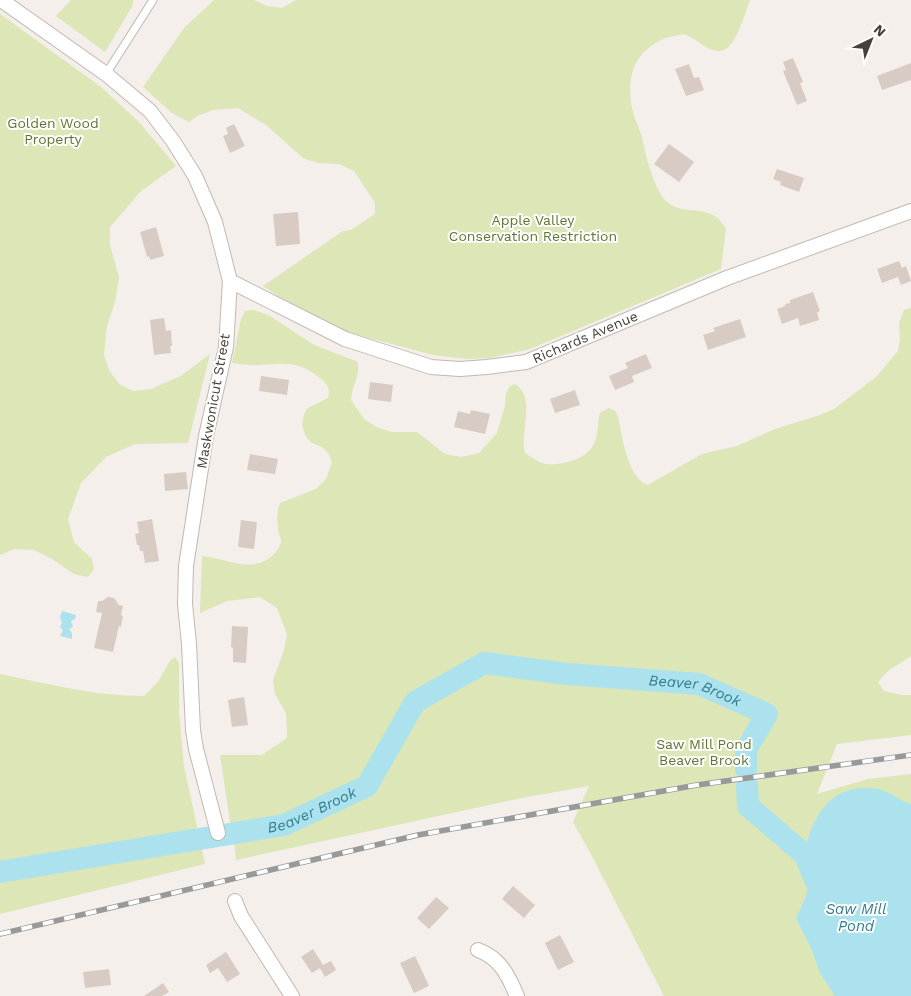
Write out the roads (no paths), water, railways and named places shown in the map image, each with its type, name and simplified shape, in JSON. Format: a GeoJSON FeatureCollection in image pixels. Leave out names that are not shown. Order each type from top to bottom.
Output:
{"type":"FeatureCollection","features":[{"type":"Feature","properties":{"kind":"street","name":"Maskwonicut Street"},"geometry":{"type":"LineString","coordinates":[[1,0],[106,74],[150,111],[173,141],[195,176],[215,222],[230,280],[226,347],[204,445],[186,566],[185,604],[193,730],[196,749],[218,832]]}},
{"type":"Feature","properties":{"kind":"street","name":"Richards Avenue"},"geometry":{"type":"LineString","coordinates":[[230,280],[345,339],[431,367],[460,369],[487,367],[526,362],[727,278],[911,211]]}},
{"type":"Feature","properties":{"kind":"street"},"geometry":{"type":"LineString","coordinates":[[235,901],[241,916],[292,996]]}},
{"type":"Feature","properties":{"kind":"street"},"geometry":{"type":"LineString","coordinates":[[478,950],[490,954],[511,981],[517,996]]}},
{"type":"Feature","properties":{"kind":"lane"},"geometry":{"type":"LineString","coordinates":[[106,74],[153,0]]}},
{"type":"Feature","properties":{"kind":"water"},"geometry":{"type":"Polygon","coordinates":[[[62,611],[76,615],[75,619],[71,621],[73,627],[69,629],[72,633],[72,639],[60,636],[63,630],[60,627],[62,611]]]}},
{"type":"Feature","properties":{"kind":"water","name":"Saw Mill Pond"},"geometry":{"type":"Polygon","coordinates":[[[863,788],[881,790],[911,804],[911,996],[835,996],[820,973],[811,948],[796,918],[807,893],[804,867],[805,853],[815,820],[829,802],[837,796],[849,790],[863,788]]]}},
{"type":"Feature","properties":{"kind":"waterway","name":"Beaver Brook"},"geometry":{"type":"LineString","coordinates":[[0,872],[284,825],[367,786],[415,702],[484,663],[567,674],[699,684],[767,714],[746,750],[746,769]]}},
{"type":"Feature","properties":{"kind":"waterway","name":"Beaver Brook"},"geometry":{"type":"LineString","coordinates":[[747,786],[748,806],[805,855],[816,882]]}},
{"type":"Feature","properties":{"kind":"railway"},"geometry":{"type":"LineString","coordinates":[[0,934],[418,835],[697,785],[911,755]]}},
{"type":"Feature","properties":{"kind":"park label","name":"Golden Wood Property"},"geometry":{"type":"Point","coordinates":[53,132]}},
{"type":"Feature","properties":{"kind":"park label","name":"Apple Valley Conservation Restriction"},"geometry":{"type":"Point","coordinates":[533,228]}},
{"type":"Feature","properties":{"kind":"park label","name":"Saw Mill Pond Beaver Brook"},"geometry":{"type":"Point","coordinates":[704,752]}}]}
